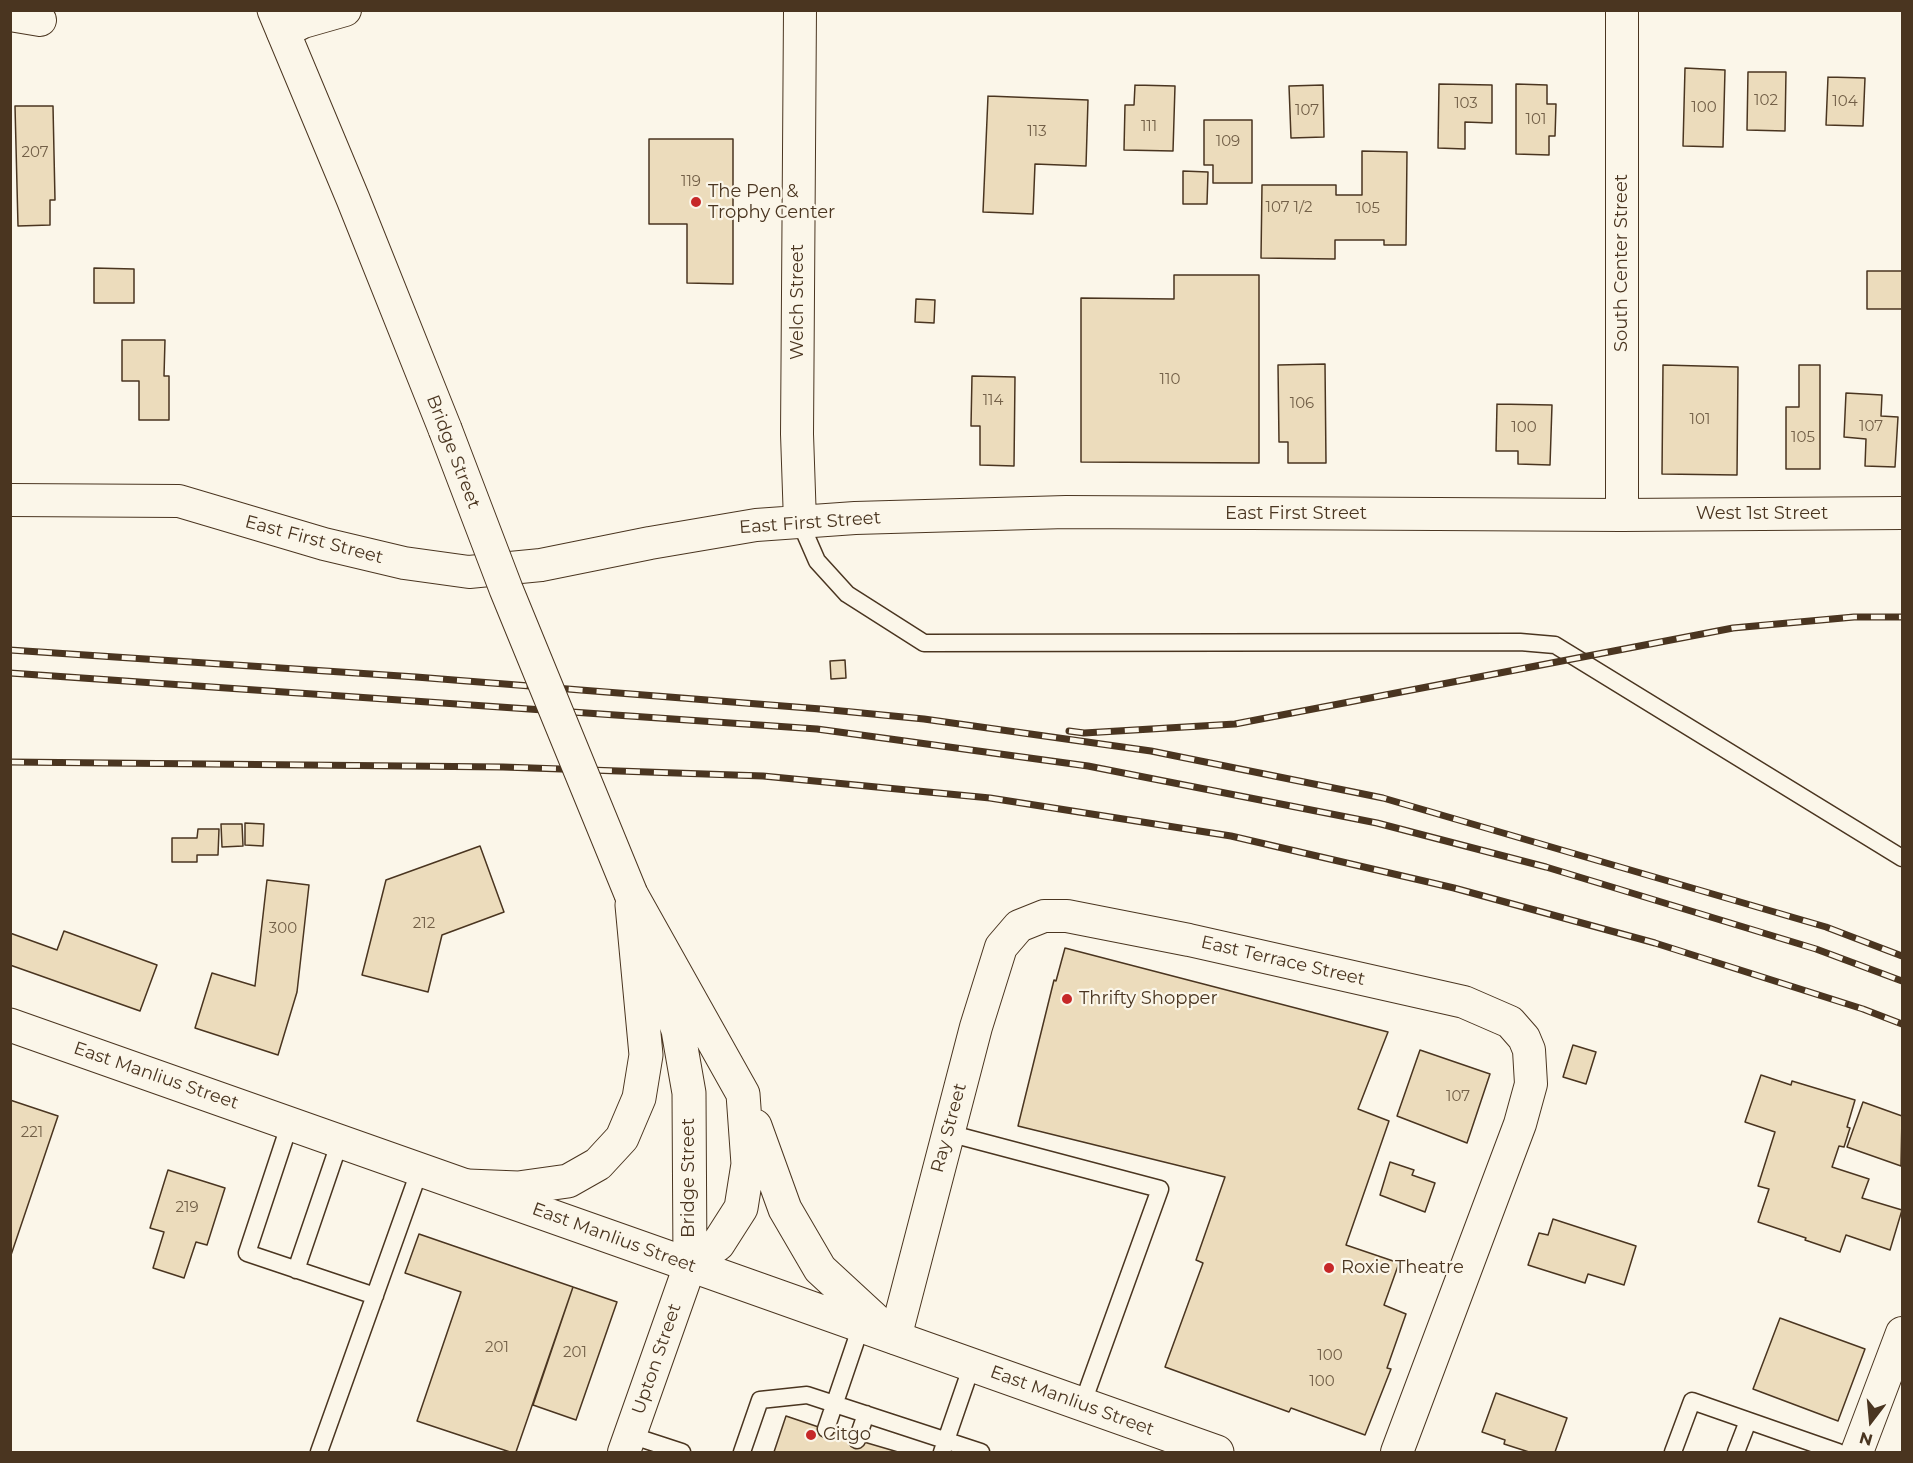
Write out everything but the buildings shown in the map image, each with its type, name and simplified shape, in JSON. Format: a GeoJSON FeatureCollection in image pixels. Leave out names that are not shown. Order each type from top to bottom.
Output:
{"type":"FeatureCollection","features":[{"type":"Feature","properties":{"kind":"main road","name":"Bridge Street"},"geometry":{"type":"LineString","coordinates":[[278,21],[353,199],[506,589],[631,894],[678,1030],[689,1093],[690,1265]]}},
{"type":"Feature","properties":{"kind":"main road","name":"Bridge Street"},"geometry":{"type":"LineString","coordinates":[[631,894],[743,1094],[748,1164],[741,1208],[718,1244],[690,1265]]}},
{"type":"Feature","properties":{"kind":"main road"},"geometry":{"type":"LineString","coordinates":[[468,1186],[518,1188],[568,1181],[596,1165],[622,1138],[639,1098],[646,1055],[631,894]]}},
{"type":"Feature","properties":{"kind":"main road","name":"East Manlius Street"},"geometry":{"type":"LineString","coordinates":[[10,1025],[1217,1452]]}},
{"type":"Feature","properties":{"kind":"main road"},"geometry":{"type":"LineString","coordinates":[[743,1094],[785,1209],[820,1269],[895,1338]]}},
{"type":"Feature","properties":{"kind":"street"},"geometry":{"type":"LineString","coordinates":[[278,21],[303,22],[345,10]]}},
{"type":"Feature","properties":{"kind":"street","name":"Welch Street"},"geometry":{"type":"LineString","coordinates":[[800,10],[797,434],[800,522]]}},
{"type":"Feature","properties":{"kind":"street","name":"South Center Street"},"geometry":{"type":"LineString","coordinates":[[1622,10],[1622,515]]}},
{"type":"Feature","properties":{"kind":"street","name":"East First Street"},"geometry":{"type":"LineString","coordinates":[[10,500],[179,501],[324,544],[404,563],[470,572],[541,565],[756,525],[855,518],[1066,512],[1622,515]]}},
{"type":"Feature","properties":{"kind":"street","name":"West 1st Street"},"geometry":{"type":"LineString","coordinates":[[1622,515],[1902,513]]}},
{"type":"Feature","properties":{"kind":"street","name":"East Terrace Street"},"geometry":{"type":"LineString","coordinates":[[1019,926],[1044,916],[1067,916],[1189,940],[1464,1002],[1510,1022],[1524,1038],[1529,1050],[1531,1084],[1520,1124],[1397,1452]]}},
{"type":"Feature","properties":{"kind":"street","name":"Ray Street"},"geometry":{"type":"LineString","coordinates":[[895,1338],[976,1027],[1000,947],[1019,926]]}},
{"type":"Feature","properties":{"kind":"street","name":"Upton Street"},"geometry":{"type":"LineString","coordinates":[[627,1444],[690,1265]]}},
{"type":"Feature","properties":{"kind":"street"},"geometry":{"type":"LineString","coordinates":[[1857,1452],[1902,1334]]}},
{"type":"Feature","properties":{"kind":"lane"},"geometry":{"type":"LineString","coordinates":[[800,522],[817,561],[848,594],[924,643],[1520,642],[1556,645],[1902,858]]}},
{"type":"Feature","properties":{"kind":"lane"},"geometry":{"type":"LineString","coordinates":[[290,1123],[247,1253],[375,1296]]}},
{"type":"Feature","properties":{"kind":"lane"},"geometry":{"type":"LineString","coordinates":[[948,1133],[1160,1189],[1082,1405]]}},
{"type":"Feature","properties":{"kind":"lane"},"geometry":{"type":"LineString","coordinates":[[296,1270],[340,1141]]}},
{"type":"Feature","properties":{"kind":"lane"},"geometry":{"type":"LineString","coordinates":[[318,1452],[420,1169]]}},
{"type":"Feature","properties":{"kind":"lane"},"geometry":{"type":"LineString","coordinates":[[826,1430],[861,1326]]}},
{"type":"Feature","properties":{"kind":"lane"},"geometry":{"type":"LineString","coordinates":[[944,1447],[972,1365]]}},
{"type":"Feature","properties":{"kind":"lane"},"geometry":{"type":"LineString","coordinates":[[742,1452],[760,1400],[807,1395],[866,1414],[944,1447],[981,1452]]}},
{"type":"Feature","properties":{"kind":"lane"},"geometry":{"type":"LineString","coordinates":[[1673,1452],[1692,1401],[1838,1452]]}},
{"type":"Feature","properties":{"kind":"lane"},"geometry":{"type":"LineString","coordinates":[[857,1440],[866,1414]]}},
{"type":"Feature","properties":{"kind":"lane"},"geometry":{"type":"LineString","coordinates":[[1736,1452],[1748,1421]]}},
{"type":"Feature","properties":{"kind":"lane"},"geometry":{"type":"LineString","coordinates":[[627,1444],[682,1452]]}},
{"type":"Feature","properties":{"kind":"railway"},"geometry":{"type":"LineString","coordinates":[[1069,731],[1084,733],[1235,724],[1733,628],[1854,617],[1902,617]]}},
{"type":"Feature","properties":{"kind":"railway"},"geometry":{"type":"LineString","coordinates":[[10,650],[416,677],[821,709],[924,719],[1151,751],[1383,798],[1826,927],[1902,956]]}},
{"type":"Feature","properties":{"kind":"railway"},"geometry":{"type":"LineString","coordinates":[[10,673],[817,729],[1088,766],[1377,823],[1546,867],[1816,949],[1902,981]]}},
{"type":"Feature","properties":{"kind":"railway"},"geometry":{"type":"LineString","coordinates":[[10,762],[503,767],[763,776],[990,798],[1231,836],[1454,888],[1655,943],[1863,1009],[1902,1024]]}},
{"type":"Feature","properties":{"kind":"place","name":"The Pen & Trophy Center"},"geometry":{"type":"Point","coordinates":[696,202]}},
{"type":"Feature","properties":{"kind":"place","name":"Thrifty Shopper"},"geometry":{"type":"Point","coordinates":[1067,999]}},
{"type":"Feature","properties":{"kind":"place","name":"Roxie Theatre"},"geometry":{"type":"Point","coordinates":[1329,1268]}},
{"type":"Feature","properties":{"kind":"place","name":"Citgo"},"geometry":{"type":"Point","coordinates":[811,1435]}}]}
